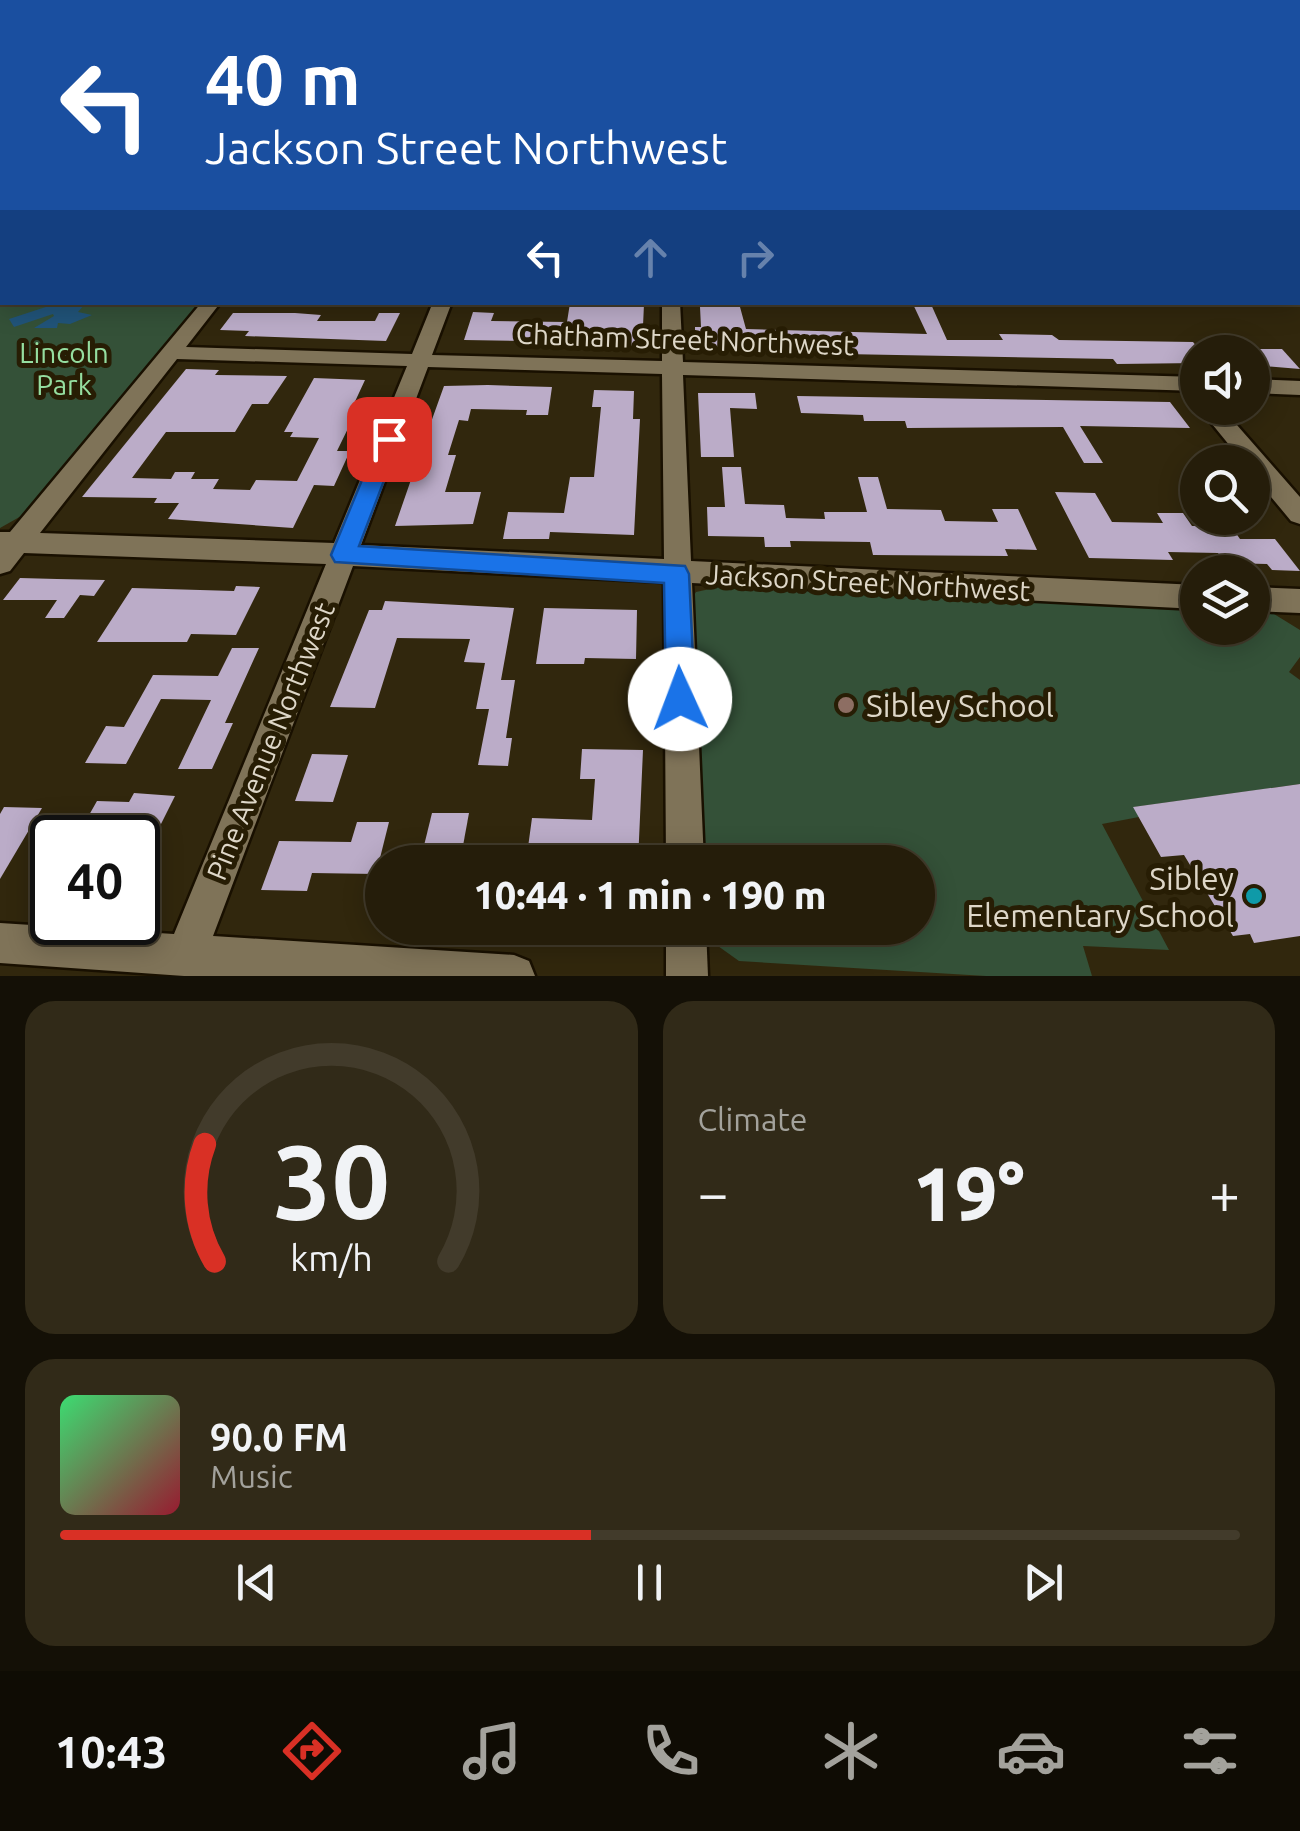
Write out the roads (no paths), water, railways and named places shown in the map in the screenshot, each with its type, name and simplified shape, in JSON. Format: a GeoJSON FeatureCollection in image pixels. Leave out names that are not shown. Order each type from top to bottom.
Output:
{"type":"FeatureCollection","features":[{"type":"Feature","properties":{"kind":"street"},"geometry":{"type":"LineString","coordinates":[[6,549],[210,305]]}},
{"type":"Feature","properties":{"kind":"street","name":"Pine Avenue Northwest"},"geometry":{"type":"LineString","coordinates":[[184,956],[442,305]]}},
{"type":"Feature","properties":{"kind":"street"},"geometry":{"type":"LineString","coordinates":[[671,305],[684,845]]}},
{"type":"Feature","properties":{"kind":"street","name":"Chatham Street Northwest"},"geometry":{"type":"LineString","coordinates":[[171,353],[1180,387]]}},
{"type":"Feature","properties":{"kind":"street"},"geometry":{"type":"LineString","coordinates":[[1270,387],[1300,388]]}},
{"type":"Feature","properties":{"kind":"street"},"geometry":{"type":"LineString","coordinates":[[1224,425],[1300,514]]}},
{"type":"Feature","properties":{"kind":"street","name":"Jackson Street Northwest"},"geometry":{"type":"LineString","coordinates":[[6,549],[344,555],[676,574],[1180,595]]}},
{"type":"Feature","properties":{"kind":"street"},"geometry":{"type":"LineString","coordinates":[[1270,600],[1300,601]]}},
{"type":"Feature","properties":{"kind":"street"},"geometry":{"type":"LineString","coordinates":[[0,944],[514,976]]}},
{"type":"Feature","properties":{"kind":"street"},"geometry":{"type":"LineString","coordinates":[[687,945],[688,976]]}},
{"type":"Feature","properties":{"kind":"water"},"geometry":{"type":"Polygon","coordinates":[[[52,305],[84,305],[78,312],[92,315],[70,324],[58,323],[57,328],[34,328],[53,314],[14,327],[9,319],[52,305]]]}},
{"type":"Feature","properties":{"kind":"place","name":"Sibley School"},"geometry":{"type":"Point","coordinates":[846,705]}},
{"type":"Feature","properties":{"kind":"place","name":"Sibley Elementary School"},"geometry":{"type":"Point","coordinates":[1254,896]}},
{"type":"Feature","properties":{"kind":"park label","name":"Lincoln Park"},"geometry":{"type":"Point","coordinates":[64,368]}}]}
